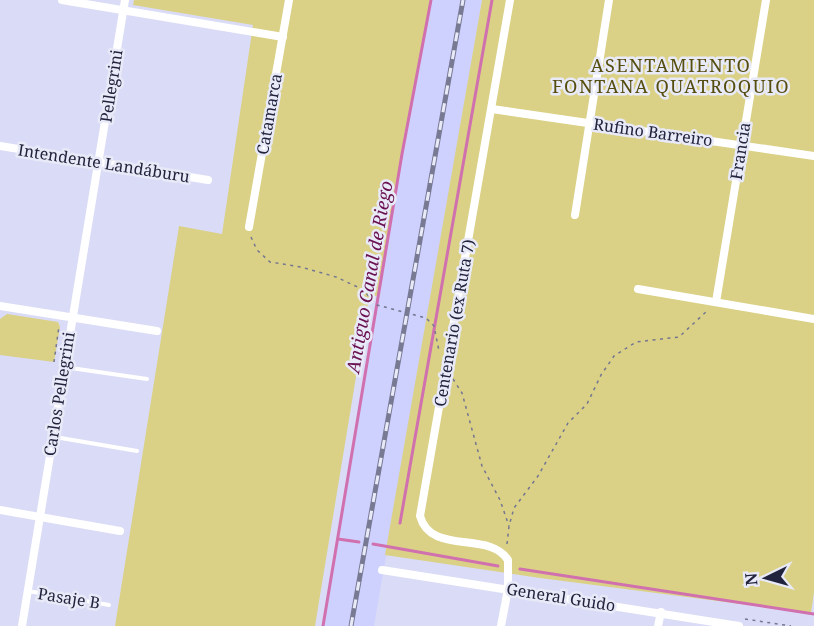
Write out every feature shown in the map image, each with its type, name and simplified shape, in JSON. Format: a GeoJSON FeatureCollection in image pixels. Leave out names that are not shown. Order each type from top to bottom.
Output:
{"type":"FeatureCollection","features":[{"type":"Feature","properties":{"kind":"street"},"geometry":{"type":"LineString","coordinates":[[62,0],[283,37]]}},
{"type":"Feature","properties":{"kind":"street"},"geometry":{"type":"LineString","coordinates":[[123,10],[125,0]]}},
{"type":"Feature","properties":{"kind":"street","name":"Catamarca"},"geometry":{"type":"LineString","coordinates":[[249,227],[290,0]]}},
{"type":"Feature","properties":{"kind":"street","name":"Centenario (ex Ruta 7)"},"geometry":{"type":"LineString","coordinates":[[505,556],[485,546],[436,536],[422,522],[420,516],[510,0]]}},
{"type":"Feature","properties":{"kind":"street"},"geometry":{"type":"LineString","coordinates":[[575,215],[609,0]]}},
{"type":"Feature","properties":{"kind":"street","name":"Francia"},"geometry":{"type":"LineString","coordinates":[[716,302],[766,0]]}},
{"type":"Feature","properties":{"kind":"street","name":"Pellegrini"},"geometry":{"type":"LineString","coordinates":[[98,162],[123,10]]}},
{"type":"Feature","properties":{"kind":"street","name":"Rufino Barreiro"},"geometry":{"type":"LineString","coordinates":[[492,109],[814,156]]}},
{"type":"Feature","properties":{"kind":"street","name":"Intendente Landáburu"},"geometry":{"type":"LineString","coordinates":[[0,146],[208,180]]}},
{"type":"Feature","properties":{"kind":"street","name":"Carlos Pellegrini"},"geometry":{"type":"LineString","coordinates":[[22,626],[98,162]]}},
{"type":"Feature","properties":{"kind":"street"},"geometry":{"type":"LineString","coordinates":[[638,289],[814,319]]}},
{"type":"Feature","properties":{"kind":"street"},"geometry":{"type":"LineString","coordinates":[[0,306],[157,331]]}},
{"type":"Feature","properties":{"kind":"street"},"geometry":{"type":"LineString","coordinates":[[0,510],[120,531]]}},
{"type":"Feature","properties":{"kind":"street"},"geometry":{"type":"LineString","coordinates":[[501,626],[508,589],[508,560],[505,556]]}},
{"type":"Feature","properties":{"kind":"street","name":"General Guido"},"geometry":{"type":"LineString","coordinates":[[382,570],[739,626]]}},
{"type":"Feature","properties":{"kind":"street"},"geometry":{"type":"LineString","coordinates":[[658,626],[661,612]]}},
{"type":"Feature","properties":{"kind":"lane"},"geometry":{"type":"LineString","coordinates":[[63,366],[147,379]]}},
{"type":"Feature","properties":{"kind":"lane"},"geometry":{"type":"LineString","coordinates":[[53,436],[137,451]]}},
{"type":"Feature","properties":{"kind":"lane","name":"Pasaje B"},"geometry":{"type":"LineString","coordinates":[[28,591],[109,605]]}},
{"type":"Feature","properties":{"kind":"path"},"geometry":{"type":"LineString","coordinates":[[249,227],[257,250],[270,262],[301,267],[336,277],[362,289],[377,305],[426,318],[434,326],[439,351]]}},
{"type":"Feature","properties":{"kind":"path"},"geometry":{"type":"LineString","coordinates":[[505,556],[508,526],[514,508],[538,476],[568,423],[587,404],[601,375],[614,356],[636,342],[679,337],[697,323],[716,302]]}},
{"type":"Feature","properties":{"kind":"path"},"geometry":{"type":"LineString","coordinates":[[54,362],[60,327],[57,322]]}},
{"type":"Feature","properties":{"kind":"path"},"geometry":{"type":"LineString","coordinates":[[446,368],[462,393],[482,466],[500,500],[508,526]]}},
{"type":"Feature","properties":{"kind":"shaded area"},"geometry":{"type":"Polygon","coordinates":[[[134,0],[431,0],[402,154],[379,295],[369,298],[315,626],[115,626],[179,226],[222,234],[253,25],[133,5],[134,0]]]}},
{"type":"Feature","properties":{"kind":"shaded area"},"geometry":{"type":"Polygon","coordinates":[[[431,0],[482,0],[374,626],[323,626],[402,154],[431,0]]]}},
{"type":"Feature","properties":{"kind":"shaded area"},"geometry":{"type":"Polygon","coordinates":[[[482,0],[814,0],[814,592],[811,613],[540,578],[385,555],[482,0]]]}},
{"type":"Feature","properties":{"kind":"shaded area"},"geometry":{"type":"Polygon","coordinates":[[[7,314],[58,322],[60,327],[54,362],[0,355],[0,319],[7,314]]]}},
{"type":"Feature","properties":{"kind":"waterway","name":"Antiguo Canal de Riego"},"geometry":{"type":"LineString","coordinates":[[323,626],[402,154],[431,0]]}},
{"type":"Feature","properties":{"kind":"waterway"},"geometry":{"type":"LineString","coordinates":[[400,523],[492,0]]}},
{"type":"Feature","properties":{"kind":"waterway","name":"Antiguo Canal de Riego"},"geometry":{"type":"LineString","coordinates":[[338,539],[359,542]]}},
{"type":"Feature","properties":{"kind":"waterway","name":"Antiguo Canal de Riego"},"geometry":{"type":"LineString","coordinates":[[373,544],[498,566]]}},
{"type":"Feature","properties":{"kind":"waterway","name":"Antiguo Canal de Riego"},"geometry":{"type":"LineString","coordinates":[[520,569],[814,614]]}},
{"type":"Feature","properties":{"kind":"railway"},"geometry":{"type":"LineString","coordinates":[[351,626],[463,0]]}},
{"type":"Feature","properties":{"kind":"district","name":"ASENTAMIENTO FONTANA QUATROQUIO"},"geometry":{"type":"Point","coordinates":[671,76]}}]}
